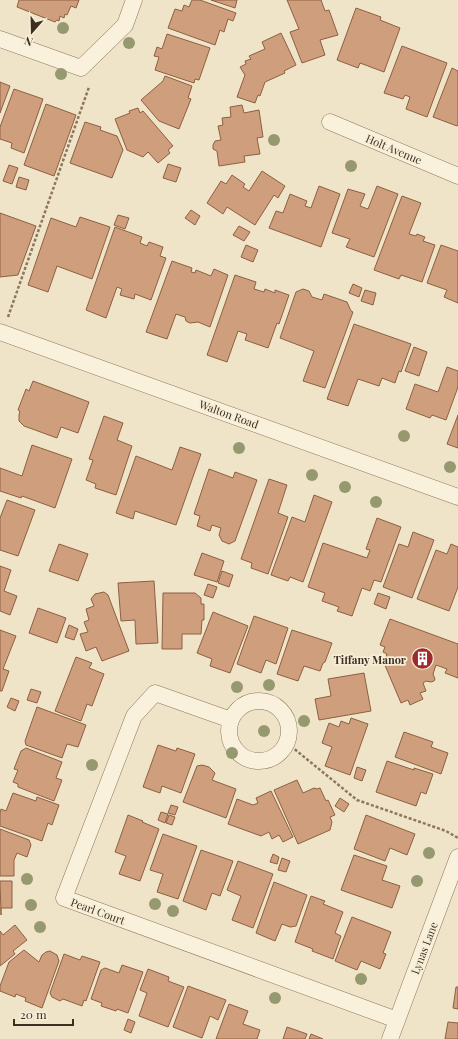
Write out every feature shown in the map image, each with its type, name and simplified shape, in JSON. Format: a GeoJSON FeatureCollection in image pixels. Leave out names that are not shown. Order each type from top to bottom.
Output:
{"type":"FeatureCollection","features":[{"type":"Feature","properties":{"kind":"street"},"geometry":{"type":"LineString","coordinates":[[0,39],[81,68],[125,25],[134,0]]}},
{"type":"Feature","properties":{"kind":"street","name":"Holt Avenue"},"geometry":{"type":"LineString","coordinates":[[330,122],[458,176]]}},
{"type":"Feature","properties":{"kind":"street","name":"Walton Road"},"geometry":{"type":"LineString","coordinates":[[3,327],[458,497]]}},
{"type":"Feature","properties":{"kind":"street","name":"Pearl Court"},"geometry":{"type":"LineString","coordinates":[[231,720],[155,693],[134,716],[64,898],[397,1020]]}},
{"type":"Feature","properties":{"kind":"street"},"geometry":{"type":"LineString","coordinates":[[262,700],[272,703],[280,708],[286,716],[290,735],[287,743],[282,751],[267,760],[258,761],[249,759],[240,754],[230,739],[229,729],[231,720],[236,711],[243,705],[252,701],[262,700]]}},
{"type":"Feature","properties":{"kind":"street","name":"Lynas Lane"},"geometry":{"type":"LineString","coordinates":[[390,1039],[458,858]]}},
{"type":"Feature","properties":{"kind":"path"},"geometry":{"type":"LineString","coordinates":[[3,327],[88,87]]}},
{"type":"Feature","properties":{"kind":"path"},"geometry":{"type":"LineString","coordinates":[[287,743],[357,800],[446,831],[458,838]]}},
{"type":"Feature","properties":{"kind":"building"},"geometry":{"type":"Polygon","coordinates":[[[19,0],[79,0],[76,8],[71,6],[64,18],[60,16],[59,21],[57,20],[55,22],[17,7],[19,0]]]}},
{"type":"Feature","properties":{"kind":"building"},"geometry":{"type":"Polygon","coordinates":[[[192,0],[200,0],[236,13],[233,21],[228,19],[224,32],[220,30],[215,45],[168,28],[175,9],[182,11],[184,5],[189,7],[192,0]]]}},
{"type":"Feature","properties":{"kind":"building"},"geometry":{"type":"Polygon","coordinates":[[[211,0],[237,0],[235,8],[211,0]]]}},
{"type":"Feature","properties":{"kind":"building"},"geometry":{"type":"Polygon","coordinates":[[[287,0],[321,0],[325,11],[329,10],[338,35],[320,40],[325,55],[302,63],[290,32],[299,29],[287,0]]]}},
{"type":"Feature","properties":{"kind":"building"},"geometry":{"type":"Polygon","coordinates":[[[356,8],[381,17],[380,20],[400,28],[384,72],[360,63],[358,68],[337,60],[356,8]]]}},
{"type":"Feature","properties":{"kind":"building"},"geometry":{"type":"Polygon","coordinates":[[[281,33],[296,65],[284,71],[285,73],[265,82],[260,96],[258,95],[255,103],[237,97],[245,75],[240,67],[246,64],[245,61],[251,59],[249,56],[265,49],[262,42],[281,33]]]}},
{"type":"Feature","properties":{"kind":"building"},"geometry":{"type":"Polygon","coordinates":[[[167,34],[210,48],[199,80],[195,79],[194,83],[155,70],[159,57],[154,56],[157,47],[162,49],[167,34]]]}},
{"type":"Feature","properties":{"kind":"building"},"geometry":{"type":"Polygon","coordinates":[[[402,46],[447,63],[427,117],[406,109],[410,97],[405,95],[403,99],[384,93],[402,46]]]}},
{"type":"Feature","properties":{"kind":"building"},"geometry":{"type":"Polygon","coordinates":[[[452,68],[458,71],[457,126],[433,117],[452,68]]]}},
{"type":"Feature","properties":{"kind":"building"},"geometry":{"type":"Polygon","coordinates":[[[165,76],[192,86],[188,98],[191,99],[179,129],[159,121],[141,100],[163,81],[165,76]]]}},
{"type":"Feature","properties":{"kind":"building"},"geometry":{"type":"Polygon","coordinates":[[[0,82],[10,86],[0,113],[0,82]]]}},
{"type":"Feature","properties":{"kind":"building"},"geometry":{"type":"Polygon","coordinates":[[[14,89],[43,99],[24,153],[11,148],[12,143],[0,139],[0,127],[14,89]]]}},
{"type":"Feature","properties":{"kind":"building"},"geometry":{"type":"Polygon","coordinates":[[[46,104],[76,115],[54,176],[24,165],[46,104]]]}},
{"type":"Feature","properties":{"kind":"building"},"geometry":{"type":"Polygon","coordinates":[[[242,105],[244,113],[259,110],[263,137],[257,138],[260,154],[244,156],[245,162],[219,166],[217,151],[213,149],[215,141],[221,140],[218,126],[223,125],[222,118],[231,117],[230,107],[242,105]]]}},
{"type":"Feature","properties":{"kind":"building"},"geometry":{"type":"Polygon","coordinates":[[[138,108],[140,113],[143,111],[173,146],[168,150],[170,153],[158,163],[148,152],[143,157],[127,150],[115,119],[138,108]]]}},
{"type":"Feature","properties":{"kind":"building"},"geometry":{"type":"Polygon","coordinates":[[[85,122],[101,127],[100,130],[117,136],[123,150],[112,178],[70,163],[85,122]]]}},
{"type":"Feature","properties":{"kind":"building"},"geometry":{"type":"Polygon","coordinates":[[[168,164],[181,168],[176,182],[163,178],[168,164]]]}},
{"type":"Feature","properties":{"kind":"building"},"geometry":{"type":"Polygon","coordinates":[[[9,165],[18,168],[12,184],[3,181],[9,165]]]}},
{"type":"Feature","properties":{"kind":"building"},"geometry":{"type":"Polygon","coordinates":[[[262,171],[285,186],[278,198],[274,195],[255,225],[227,207],[223,214],[207,203],[221,181],[226,184],[232,175],[245,184],[243,187],[249,191],[262,171]]]}},
{"type":"Feature","properties":{"kind":"building"},"geometry":{"type":"Polygon","coordinates":[[[19,177],[29,180],[26,190],[16,187],[19,177]]]}},
{"type":"Feature","properties":{"kind":"building"},"geometry":{"type":"Polygon","coordinates":[[[319,186],[340,194],[321,247],[269,228],[276,211],[283,213],[290,194],[307,201],[305,206],[311,208],[319,186]]]}},
{"type":"Feature","properties":{"kind":"building"},"geometry":{"type":"Polygon","coordinates":[[[377,186],[398,194],[374,257],[346,247],[350,239],[332,233],[348,189],[365,194],[360,206],[368,209],[377,186]]]}},
{"type":"Feature","properties":{"kind":"building"},"geometry":{"type":"Polygon","coordinates":[[[402,196],[421,203],[409,234],[416,236],[417,234],[425,237],[423,241],[435,245],[422,282],[401,275],[399,279],[374,270],[402,196]]]}},
{"type":"Feature","properties":{"kind":"building"},"geometry":{"type":"Polygon","coordinates":[[[191,210],[200,216],[195,225],[185,218],[191,210]]]}},
{"type":"Feature","properties":{"kind":"building"},"geometry":{"type":"Polygon","coordinates":[[[0,213],[36,226],[18,275],[0,277],[0,213]]]}},
{"type":"Feature","properties":{"kind":"building"},"geometry":{"type":"Polygon","coordinates":[[[118,215],[129,218],[125,229],[114,225],[118,215]]]}},
{"type":"Feature","properties":{"kind":"building"},"geometry":{"type":"Polygon","coordinates":[[[80,217],[110,227],[92,279],[57,266],[48,292],[28,285],[51,218],[76,227],[80,217]]]}},
{"type":"Feature","properties":{"kind":"building"},"geometry":{"type":"Polygon","coordinates":[[[239,226],[250,232],[244,241],[233,235],[239,226]]]}},
{"type":"Feature","properties":{"kind":"building"},"geometry":{"type":"Polygon","coordinates":[[[115,227],[142,237],[140,243],[147,246],[149,242],[163,247],[160,256],[166,258],[151,300],[135,294],[134,299],[120,295],[122,289],[117,287],[106,318],[86,310],[115,227]]]}},
{"type":"Feature","properties":{"kind":"building"},"geometry":{"type":"Polygon","coordinates":[[[246,245],[258,250],[253,262],[241,257],[246,245]]]}},
{"type":"Feature","properties":{"kind":"building"},"geometry":{"type":"Polygon","coordinates":[[[441,245],[458,251],[458,303],[444,297],[447,290],[427,283],[441,245]]]}},
{"type":"Feature","properties":{"kind":"building"},"geometry":{"type":"Polygon","coordinates":[[[172,261],[192,268],[191,272],[195,273],[196,270],[211,276],[214,269],[228,275],[210,327],[198,322],[190,323],[186,321],[185,317],[176,314],[167,339],[146,332],[172,261]]]}},
{"type":"Feature","properties":{"kind":"building"},"geometry":{"type":"Polygon","coordinates":[[[235,275],[256,282],[254,289],[264,292],[265,289],[275,293],[275,290],[289,295],[279,324],[277,323],[268,348],[245,340],[247,334],[238,331],[227,362],[207,355],[235,275]]]}},
{"type":"Feature","properties":{"kind":"building"},"geometry":{"type":"Polygon","coordinates":[[[353,284],[362,288],[359,297],[349,293],[353,284]]]}},
{"type":"Feature","properties":{"kind":"building"},"geometry":{"type":"Polygon","coordinates":[[[303,289],[309,291],[312,297],[322,300],[324,294],[347,302],[351,311],[353,312],[325,388],[303,381],[314,351],[280,338],[296,292],[303,289]]]}},
{"type":"Feature","properties":{"kind":"building"},"geometry":{"type":"Polygon","coordinates":[[[365,290],[376,293],[373,305],[361,301],[365,290]]]}},
{"type":"Feature","properties":{"kind":"building"},"geometry":{"type":"Polygon","coordinates":[[[354,324],[411,344],[401,372],[399,371],[395,383],[382,378],[379,386],[358,379],[348,406],[327,399],[354,324]]]}},
{"type":"Feature","properties":{"kind":"building"},"geometry":{"type":"Polygon","coordinates":[[[414,347],[427,352],[419,376],[405,371],[414,347]]]}},
{"type":"Feature","properties":{"kind":"building"},"geometry":{"type":"Polygon","coordinates":[[[447,367],[458,371],[458,387],[446,420],[432,415],[430,418],[406,409],[415,384],[438,392],[447,367]]]}},
{"type":"Feature","properties":{"kind":"building"},"geometry":{"type":"Polygon","coordinates":[[[33,381],[89,402],[78,433],[61,427],[57,438],[24,426],[19,421],[20,411],[18,410],[26,389],[29,391],[33,381]]]}},
{"type":"Feature","properties":{"kind":"building"},"geometry":{"type":"Polygon","coordinates":[[[458,415],[458,448],[447,444],[458,415]]]}},
{"type":"Feature","properties":{"kind":"building"},"geometry":{"type":"Polygon","coordinates":[[[104,416],[123,423],[117,440],[132,446],[116,495],[95,488],[96,484],[86,480],[93,460],[89,459],[104,416]]]}},
{"type":"Feature","properties":{"kind":"building"},"geometry":{"type":"Polygon","coordinates":[[[32,445],[72,459],[55,508],[22,496],[21,498],[0,491],[0,468],[22,476],[32,445]]]}},
{"type":"Feature","properties":{"kind":"building"},"geometry":{"type":"Polygon","coordinates":[[[180,447],[201,454],[176,525],[135,511],[133,519],[116,513],[136,456],[172,470],[180,447]]]}},
{"type":"Feature","properties":{"kind":"building"},"geometry":{"type":"Polygon","coordinates":[[[209,469],[233,478],[235,472],[257,480],[235,541],[229,544],[222,541],[219,535],[221,528],[212,525],[210,531],[197,526],[200,516],[194,514],[209,469]]]}},
{"type":"Feature","properties":{"kind":"building"},"geometry":{"type":"Polygon","coordinates":[[[269,479],[287,485],[278,513],[288,517],[268,574],[251,568],[252,563],[241,559],[269,479]]]}},
{"type":"Feature","properties":{"kind":"building"},"geometry":{"type":"Polygon","coordinates":[[[314,495],[332,502],[303,582],[290,577],[288,581],[271,575],[292,517],[305,522],[314,495]]]}},
{"type":"Feature","properties":{"kind":"building"},"geometry":{"type":"Polygon","coordinates":[[[7,500],[35,510],[18,556],[0,550],[0,518],[7,500]]]}},
{"type":"Feature","properties":{"kind":"building"},"geometry":{"type":"Polygon","coordinates":[[[377,518],[401,527],[381,582],[374,580],[370,591],[362,588],[352,616],[337,611],[339,607],[322,601],[325,593],[308,587],[323,543],[367,558],[370,550],[366,549],[377,518]]]}},
{"type":"Feature","properties":{"kind":"building"},"geometry":{"type":"Polygon","coordinates":[[[413,532],[434,540],[412,598],[383,587],[399,544],[408,547],[413,532]]]}},
{"type":"Feature","properties":{"kind":"building"},"geometry":{"type":"Polygon","coordinates":[[[59,544],[88,554],[78,581],[49,571],[59,544]]]}},
{"type":"Feature","properties":{"kind":"building"},"geometry":{"type":"Polygon","coordinates":[[[451,544],[458,547],[458,587],[449,611],[417,599],[436,550],[447,554],[451,544]]]}},
{"type":"Feature","properties":{"kind":"building"},"geometry":{"type":"Polygon","coordinates":[[[202,553],[224,561],[217,582],[194,575],[202,553]]]}},
{"type":"Feature","properties":{"kind":"building"},"geometry":{"type":"Polygon","coordinates":[[[0,566],[11,570],[4,591],[17,596],[10,615],[0,611],[0,566]]]}},
{"type":"Feature","properties":{"kind":"building"},"geometry":{"type":"Polygon","coordinates":[[[222,571],[233,575],[229,587],[218,583],[222,571]]]}},
{"type":"Feature","properties":{"kind":"building"},"geometry":{"type":"Polygon","coordinates":[[[154,581],[158,643],[136,644],[135,620],[121,621],[118,583],[154,581]]]}},
{"type":"Feature","properties":{"kind":"building"},"geometry":{"type":"Polygon","coordinates":[[[208,584],[217,587],[213,598],[204,595],[208,584]]]}},
{"type":"Feature","properties":{"kind":"building"},"geometry":{"type":"Polygon","coordinates":[[[104,592],[108,595],[129,651],[102,661],[96,647],[86,651],[80,634],[88,632],[84,622],[89,620],[86,609],[94,606],[91,599],[95,594],[104,592]]]}},
{"type":"Feature","properties":{"kind":"building"},"geometry":{"type":"Polygon","coordinates":[[[163,593],[195,593],[201,598],[201,604],[204,604],[204,620],[202,620],[201,634],[182,634],[182,649],[162,649],[163,593]]]}},
{"type":"Feature","properties":{"kind":"building"},"geometry":{"type":"Polygon","coordinates":[[[378,593],[390,597],[386,609],[374,604],[378,593]]]}},
{"type":"Feature","properties":{"kind":"building"},"geometry":{"type":"Polygon","coordinates":[[[38,608],[66,618],[57,643],[29,633],[38,608]]]}},
{"type":"Feature","properties":{"kind":"building"},"geometry":{"type":"Polygon","coordinates":[[[213,612],[248,626],[230,673],[210,666],[212,659],[197,653],[213,612]]]}},
{"type":"Feature","properties":{"kind":"building"},"geometry":{"type":"Polygon","coordinates":[[[254,616],[288,628],[276,664],[266,660],[261,673],[237,664],[254,616]]]}},
{"type":"Feature","properties":{"kind":"building","name":"Tiffany Manor"},"geometry":{"type":"Polygon","coordinates":[[[390,619],[458,644],[458,678],[445,673],[447,669],[436,665],[433,674],[435,679],[434,681],[426,681],[423,683],[426,691],[420,693],[423,699],[410,705],[408,700],[401,703],[384,663],[387,654],[383,652],[385,647],[380,645],[390,619]]]}},
{"type":"Feature","properties":{"kind":"building"},"geometry":{"type":"Polygon","coordinates":[[[69,625],[78,629],[74,640],[65,637],[69,625]]]}},
{"type":"Feature","properties":{"kind":"building"},"geometry":{"type":"Polygon","coordinates":[[[0,630],[16,636],[3,669],[9,671],[2,691],[0,691],[0,630]]]}},
{"type":"Feature","properties":{"kind":"building"},"geometry":{"type":"Polygon","coordinates":[[[292,630],[332,643],[320,671],[304,666],[298,681],[277,674],[292,630]]]}},
{"type":"Feature","properties":{"kind":"building"},"geometry":{"type":"Polygon","coordinates":[[[76,657],[92,663],[89,668],[104,674],[92,706],[87,704],[81,721],[55,711],[76,657]]]}},
{"type":"Feature","properties":{"kind":"building"},"geometry":{"type":"Polygon","coordinates":[[[364,673],[371,711],[319,720],[315,699],[331,696],[328,679],[364,673]]]}},
{"type":"Feature","properties":{"kind":"building"},"geometry":{"type":"Polygon","coordinates":[[[31,689],[41,692],[37,703],[27,700],[31,689]]]}},
{"type":"Feature","properties":{"kind":"building"},"geometry":{"type":"Polygon","coordinates":[[[11,698],[19,701],[15,711],[7,707],[11,698]]]}},
{"type":"Feature","properties":{"kind":"building"},"geometry":{"type":"Polygon","coordinates":[[[37,707],[86,725],[78,747],[67,744],[62,758],[26,745],[25,741],[37,707]]]}},
{"type":"Feature","properties":{"kind":"building"},"geometry":{"type":"Polygon","coordinates":[[[351,718],[368,724],[350,775],[325,766],[332,747],[322,743],[329,723],[339,727],[341,721],[349,724],[351,718]]]}},
{"type":"Feature","properties":{"kind":"building"},"geometry":{"type":"Polygon","coordinates":[[[404,732],[433,742],[431,747],[448,753],[441,774],[395,757],[404,732]]]}},
{"type":"Feature","properties":{"kind":"building"},"geometry":{"type":"Polygon","coordinates":[[[158,745],[176,751],[177,748],[195,754],[181,793],[162,786],[160,793],[143,787],[158,745]]]}},
{"type":"Feature","properties":{"kind":"building"},"geometry":{"type":"Polygon","coordinates":[[[26,748],[62,762],[56,778],[62,780],[54,801],[18,787],[18,784],[13,782],[18,770],[14,769],[21,751],[26,748]]]}},
{"type":"Feature","properties":{"kind":"building"},"geometry":{"type":"Polygon","coordinates":[[[387,761],[414,770],[414,768],[433,774],[426,794],[421,792],[416,806],[376,792],[387,761]]]}},
{"type":"Feature","properties":{"kind":"building"},"geometry":{"type":"Polygon","coordinates":[[[202,765],[209,767],[215,773],[212,780],[236,789],[226,818],[183,802],[197,766],[202,765]]]}},
{"type":"Feature","properties":{"kind":"building"},"geometry":{"type":"Polygon","coordinates":[[[357,767],[366,770],[362,781],[354,778],[357,767]]]}},
{"type":"Feature","properties":{"kind":"building"},"geometry":{"type":"Polygon","coordinates":[[[297,780],[303,793],[314,788],[320,788],[335,815],[330,817],[332,822],[330,830],[298,844],[274,790],[297,780]]]}},
{"type":"Feature","properties":{"kind":"building"},"geometry":{"type":"Polygon","coordinates":[[[271,791],[293,837],[283,842],[279,835],[272,839],[269,832],[261,836],[228,824],[237,799],[253,805],[258,803],[256,798],[271,791]]]}},
{"type":"Feature","properties":{"kind":"building"},"geometry":{"type":"Polygon","coordinates":[[[13,793],[36,801],[37,797],[59,805],[52,825],[48,823],[42,841],[0,826],[1,809],[6,811],[13,793]]]}},
{"type":"Feature","properties":{"kind":"building"},"geometry":{"type":"Polygon","coordinates":[[[340,798],[349,804],[344,812],[335,806],[340,798]]]}},
{"type":"Feature","properties":{"kind":"building"},"geometry":{"type":"Polygon","coordinates":[[[171,805],[178,807],[175,815],[168,813],[171,805]]]}},
{"type":"Feature","properties":{"kind":"building"},"geometry":{"type":"Polygon","coordinates":[[[161,812],[168,814],[165,823],[158,820],[161,812]]]}},
{"type":"Feature","properties":{"kind":"building"},"geometry":{"type":"Polygon","coordinates":[[[128,815],[159,829],[140,881],[119,874],[126,856],[115,852],[128,815]]]}},
{"type":"Feature","properties":{"kind":"building"},"geometry":{"type":"Polygon","coordinates":[[[169,815],[175,817],[172,825],[166,823],[169,815]]]}},
{"type":"Feature","properties":{"kind":"building"},"geometry":{"type":"Polygon","coordinates":[[[366,815],[415,834],[407,855],[390,848],[385,861],[354,849],[366,815]]]}},
{"type":"Feature","properties":{"kind":"building"},"geometry":{"type":"Polygon","coordinates":[[[0,829],[29,840],[31,845],[27,857],[17,853],[14,860],[14,876],[0,876],[0,829]]]}},
{"type":"Feature","properties":{"kind":"building"},"geometry":{"type":"Polygon","coordinates":[[[163,834],[197,846],[178,899],[157,892],[163,874],[150,870],[163,834]]]}},
{"type":"Feature","properties":{"kind":"building"},"geometry":{"type":"Polygon","coordinates":[[[201,850],[233,861],[220,896],[212,893],[206,910],[183,901],[201,850]]]}},
{"type":"Feature","properties":{"kind":"building"},"geometry":{"type":"Polygon","coordinates":[[[273,854],[279,857],[277,864],[270,862],[273,854]]]}},
{"type":"Feature","properties":{"kind":"building"},"geometry":{"type":"Polygon","coordinates":[[[354,855],[387,866],[382,880],[400,886],[392,908],[341,890],[354,855]]]}},
{"type":"Feature","properties":{"kind":"building"},"geometry":{"type":"Polygon","coordinates":[[[282,858],[290,861],[286,872],[278,870],[282,858]]]}},
{"type":"Feature","properties":{"kind":"building"},"geometry":{"type":"Polygon","coordinates":[[[238,861],[273,874],[253,928],[232,920],[241,896],[227,890],[238,861]]]}},
{"type":"Feature","properties":{"kind":"building"},"geometry":{"type":"Polygon","coordinates":[[[0,881],[12,881],[12,908],[1,908],[1,915],[0,881]]]}},
{"type":"Feature","properties":{"kind":"building"},"geometry":{"type":"Polygon","coordinates":[[[274,882],[307,895],[296,926],[290,927],[282,924],[275,941],[256,933],[274,882]]]}},
{"type":"Feature","properties":{"kind":"building"},"geometry":{"type":"Polygon","coordinates":[[[311,896],[325,901],[323,904],[343,912],[335,933],[341,936],[333,959],[312,951],[313,949],[295,942],[311,896]]]}},
{"type":"Feature","properties":{"kind":"building"},"geometry":{"type":"Polygon","coordinates":[[[352,917],[391,932],[383,953],[386,954],[380,969],[361,961],[357,970],[335,961],[352,917]]]}},
{"type":"Feature","properties":{"kind":"building"},"geometry":{"type":"Polygon","coordinates":[[[15,925],[27,940],[13,951],[15,954],[0,966],[0,931],[3,935],[15,925]]]}},
{"type":"Feature","properties":{"kind":"building"},"geometry":{"type":"Polygon","coordinates":[[[24,950],[39,962],[42,955],[50,951],[57,955],[59,961],[42,1008],[25,1001],[26,998],[16,994],[15,997],[0,991],[0,986],[9,962],[24,950]]]}},
{"type":"Feature","properties":{"kind":"building"},"geometry":{"type":"Polygon","coordinates":[[[64,954],[80,960],[82,956],[100,962],[86,1001],[84,1000],[82,1006],[63,999],[60,1001],[52,997],[50,993],[64,954]]]}},
{"type":"Feature","properties":{"kind":"building"},"geometry":{"type":"Polygon","coordinates":[[[122,965],[143,972],[128,1013],[101,1006],[102,1003],[91,999],[101,970],[105,968],[119,973],[122,965]]]}},
{"type":"Feature","properties":{"kind":"building"},"geometry":{"type":"Polygon","coordinates":[[[148,969],[169,977],[168,981],[184,987],[168,1027],[139,1016],[147,993],[140,990],[148,969]]]}},
{"type":"Feature","properties":{"kind":"building"},"geometry":{"type":"Polygon","coordinates":[[[188,986],[226,1000],[218,1020],[210,1016],[202,1038],[173,1027],[188,986]]]}},
{"type":"Feature","properties":{"kind":"building"},"geometry":{"type":"Polygon","coordinates":[[[456,987],[458,987],[458,1009],[453,1008],[456,987]]]}},
{"type":"Feature","properties":{"kind":"building"},"geometry":{"type":"Polygon","coordinates":[[[229,1004],[248,1011],[243,1024],[260,1030],[257,1039],[216,1039],[229,1004]]]}},
{"type":"Feature","properties":{"kind":"building"},"geometry":{"type":"Polygon","coordinates":[[[128,1019],[135,1022],[131,1033],[124,1030],[128,1019]]]}},
{"type":"Feature","properties":{"kind":"building"},"geometry":{"type":"Polygon","coordinates":[[[448,1022],[458,1023],[458,1039],[445,1039],[448,1022]]]}},
{"type":"Feature","properties":{"kind":"building"},"geometry":{"type":"Polygon","coordinates":[[[287,1027],[307,1034],[305,1039],[283,1039],[287,1027]]]}},
{"type":"Feature","properties":{"kind":"building"},"geometry":{"type":"Polygon","coordinates":[[[311,1034],[323,1039],[309,1039],[311,1034]]]}},
{"type":"Feature","properties":{"kind":"place","name":"Tiffany Manor"},"geometry":{"type":"Point","coordinates":[422,659]}}]}
